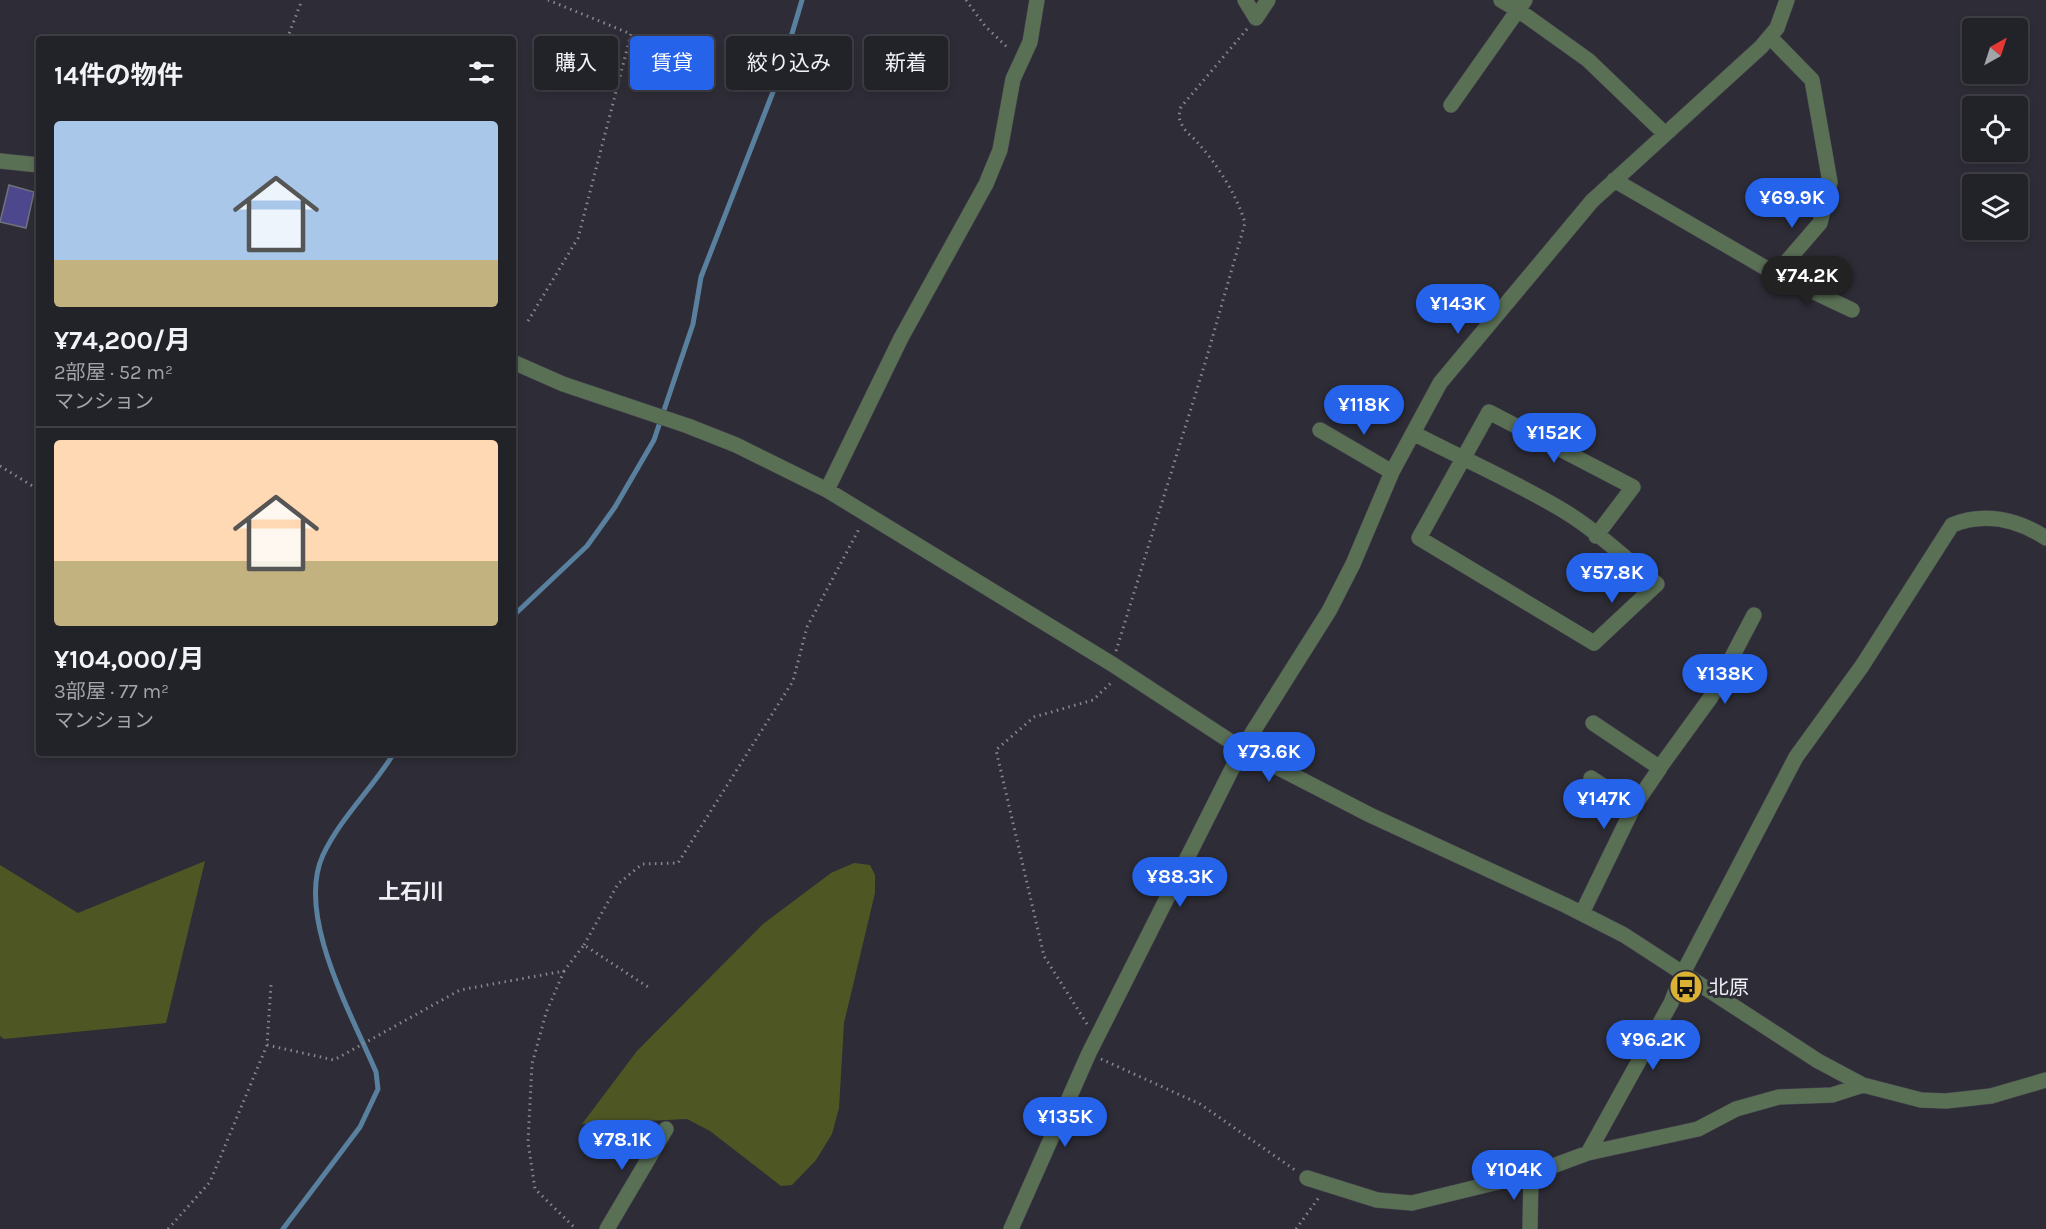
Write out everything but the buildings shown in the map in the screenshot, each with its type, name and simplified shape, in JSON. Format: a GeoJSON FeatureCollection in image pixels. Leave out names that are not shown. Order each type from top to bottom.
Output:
{"type":"FeatureCollection","features":[{"type":"Feature","properties":{"kind":"street"},"geometry":{"type":"LineString","coordinates":[[827,490],[901,338],[986,184],[1000,150],[1013,79],[1030,42],[1037,0]]}},
{"type":"Feature","properties":{"kind":"street"},"geometry":{"type":"LineString","coordinates":[[1245,0],[1256,18],[1268,0]]}},
{"type":"Feature","properties":{"kind":"street"},"geometry":{"type":"LineString","coordinates":[[1501,0],[1521,5],[1588,60],[1664,133]]}},
{"type":"Feature","properties":{"kind":"street"},"geometry":{"type":"LineString","coordinates":[[1011,1229],[1096,1038],[1242,749],[1329,611],[1353,564],[1392,472],[1440,383],[1524,279],[1592,201],[1770,37],[1777,28],[1787,0]]}},
{"type":"Feature","properties":{"kind":"street"},"geometry":{"type":"LineString","coordinates":[[1451,105],[1521,5]]}},
{"type":"Feature","properties":{"kind":"street"},"geometry":{"type":"LineString","coordinates":[[1770,37],[1812,80],[1830,182],[1820,223],[1776,274]]}},
{"type":"Feature","properties":{"kind":"street"},"geometry":{"type":"LineString","coordinates":[[0,161],[36,165]]}},
{"type":"Feature","properties":{"kind":"street"},"geometry":{"type":"LineString","coordinates":[[1614,180],[1776,274],[1852,310]]}},
{"type":"Feature","properties":{"kind":"street"},"geometry":{"type":"LineString","coordinates":[[516,363],[563,384],[688,426],[736,445],[827,490],[1118,668],[1242,749],[1370,815],[1582,913],[1624,935],[1818,1061],[1863,1085],[1921,1100],[1946,1101],[1991,1096],[2046,1080]]}},
{"type":"Feature","properties":{"kind":"street"},"geometry":{"type":"LineString","coordinates":[[1413,434],[1462,459],[1564,511],[1657,584],[1594,643],[1419,537],[1462,459],[1489,412],[1633,487],[1596,536]]}},
{"type":"Feature","properties":{"kind":"street"},"geometry":{"type":"LineString","coordinates":[[1320,430],[1392,472]]}},
{"type":"Feature","properties":{"kind":"street"},"geometry":{"type":"LineString","coordinates":[[1588,1153],[1671,1003],[1683,973],[1796,757],[1862,666],[1952,525],[1964,520],[1991,517],[2014,522],[2046,538]]}},
{"type":"Feature","properties":{"kind":"street"},"geometry":{"type":"LineString","coordinates":[[1582,913],[1634,806],[1711,697],[1754,615]]}},
{"type":"Feature","properties":{"kind":"street"},"geometry":{"type":"LineString","coordinates":[[1593,723],[1660,768],[1658,770]]}},
{"type":"Feature","properties":{"kind":"street"},"geometry":{"type":"LineString","coordinates":[[1592,778],[1634,806]]}},
{"type":"Feature","properties":{"kind":"street"},"geometry":{"type":"LineString","coordinates":[[1307,1178],[1377,1200],[1412,1203],[1531,1174],[1588,1153],[1698,1129],[1736,1109],[1779,1097],[1832,1095],[1863,1085]]}},
{"type":"Feature","properties":{"kind":"street"},"geometry":{"type":"LineString","coordinates":[[606,1229],[666,1130]]}},
{"type":"Feature","properties":{"kind":"street"},"geometry":{"type":"LineString","coordinates":[[1530,1229],[1531,1174]]}},
{"type":"Feature","properties":{"kind":"path"},"geometry":{"type":"LineString","coordinates":[[288,36],[302,0]]}},
{"type":"Feature","properties":{"kind":"path"},"geometry":{"type":"LineString","coordinates":[[528,321],[578,238],[631,34],[548,0]]}},
{"type":"Feature","properties":{"kind":"path"},"geometry":{"type":"LineString","coordinates":[[966,0],[985,26],[1021,61]]}},
{"type":"Feature","properties":{"kind":"path"},"geometry":{"type":"LineString","coordinates":[[1096,1038],[1044,956],[996,750],[1035,717],[1093,700],[1118,668],[1245,223],[1241,207],[1223,178],[1198,143],[1183,128],[1178,118],[1181,107],[1256,18]]}},
{"type":"Feature","properties":{"kind":"path"},"geometry":{"type":"LineString","coordinates":[[0,466],[36,488]]}},
{"type":"Feature","properties":{"kind":"path"},"geometry":{"type":"LineString","coordinates":[[576,1229],[535,1189],[528,1142],[532,1064],[546,1013],[564,971],[584,945],[618,884],[642,864],[678,863],[793,681],[807,627],[867,515]]}},
{"type":"Feature","properties":{"kind":"path"},"geometry":{"type":"LineString","coordinates":[[584,945],[651,989]]}},
{"type":"Feature","properties":{"kind":"path"},"geometry":{"type":"LineString","coordinates":[[267,1045],[334,1060],[460,990],[564,971]]}},
{"type":"Feature","properties":{"kind":"path"},"geometry":{"type":"LineString","coordinates":[[168,1229],[210,1182],[267,1045],[271,986]]}},
{"type":"Feature","properties":{"kind":"path"},"geometry":{"type":"LineString","coordinates":[[1089,1053],[1200,1104],[1307,1178]]}},
{"type":"Feature","properties":{"kind":"path"},"geometry":{"type":"LineString","coordinates":[[1296,1229],[1328,1185]]}},
{"type":"Feature","properties":{"kind":"green space"},"geometry":{"type":"Polygon","coordinates":[[[205,861],[166,1023],[4,1039],[0,1036],[0,865],[78,913],[205,861]]]}},
{"type":"Feature","properties":{"kind":"green space"},"geometry":{"type":"Polygon","coordinates":[[[854,863],[870,865],[875,875],[875,893],[844,1023],[839,1108],[832,1134],[816,1160],[792,1185],[781,1186],[710,1131],[687,1119],[582,1124],[637,1051],[763,924],[831,873],[854,863]]]}},
{"type":"Feature","properties":{"kind":"waterway"},"geometry":{"type":"LineString","coordinates":[[516,613],[587,546],[615,507],[654,440],[693,324],[701,277],[780,74],[802,0]]}},
{"type":"Feature","properties":{"kind":"waterway"},"geometry":{"type":"LineString","coordinates":[[283,1229],[360,1127],[378,1089],[376,1072],[341,994],[321,935],[316,906],[316,879],[330,841],[392,756]]}},
{"type":"Feature","properties":{"kind":"place","name":"北原"},"geometry":{"type":"Point","coordinates":[1686,987]}},
{"type":"Feature","properties":{"kind":"district","name":"上石川"},"geometry":{"type":"Point","coordinates":[411,892]}}]}
